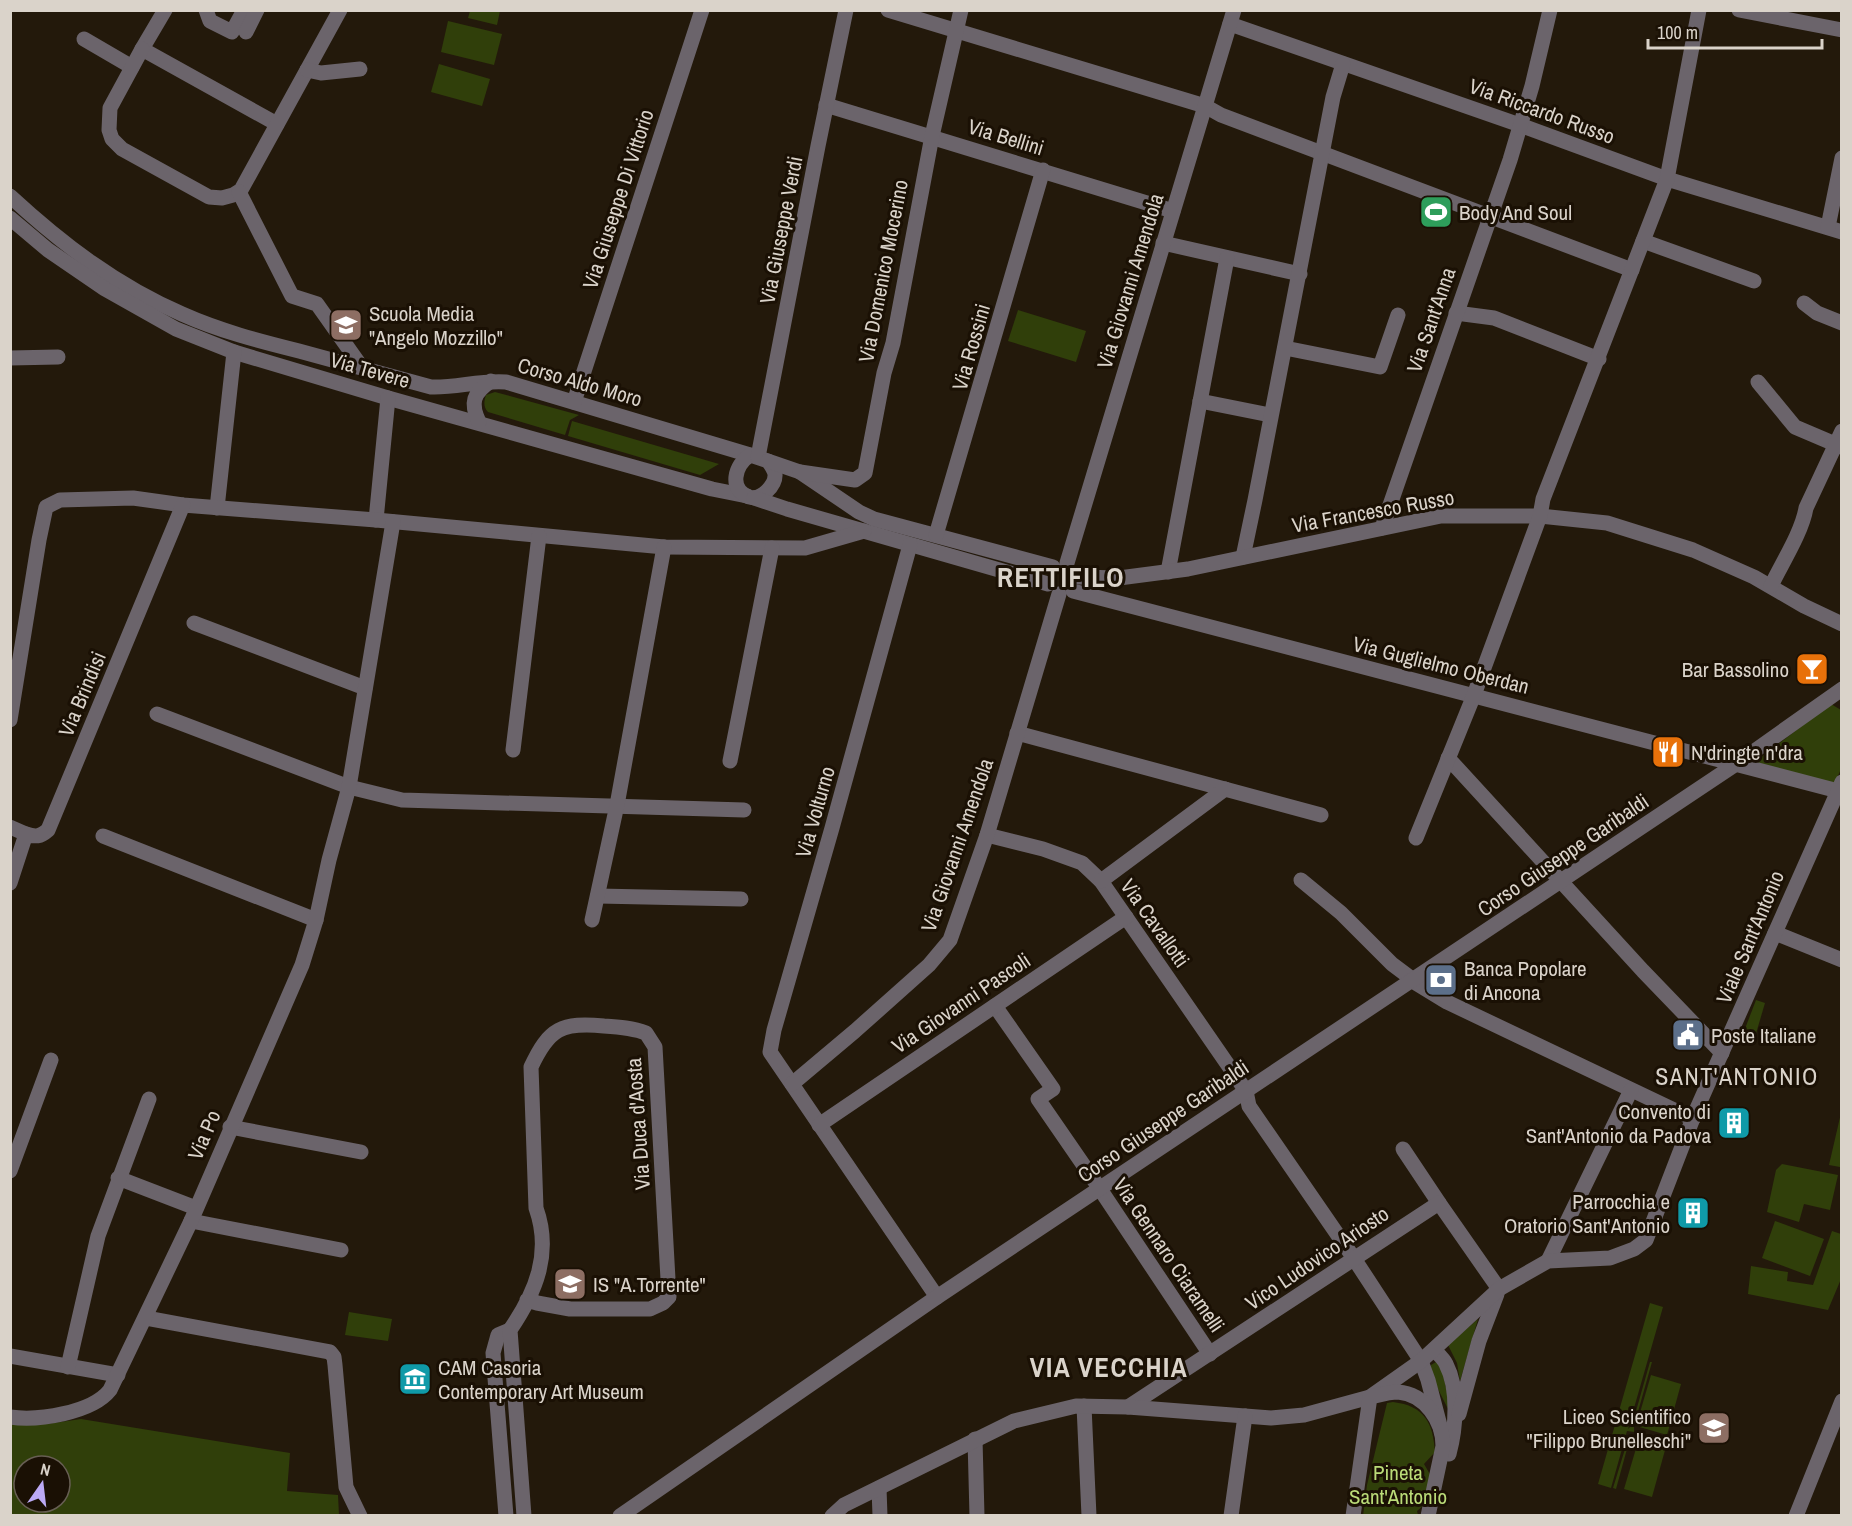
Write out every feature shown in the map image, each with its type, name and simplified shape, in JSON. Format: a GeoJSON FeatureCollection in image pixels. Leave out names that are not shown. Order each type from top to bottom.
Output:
{"type":"FeatureCollection","features":[{"type":"Feature","properties":{"kind":"street"},"geometry":{"type":"LineString","coordinates":[[165,10],[110,108],[109,130],[112,139],[122,149],[209,197],[222,198],[239,192],[340,10]]}},
{"type":"Feature","properties":{"kind":"street"},"geometry":{"type":"LineString","coordinates":[[206,10],[210,21],[232,32],[244,10]]}},
{"type":"Feature","properties":{"kind":"street"},"geometry":{"type":"LineString","coordinates":[[246,32],[257,10]]}},
{"type":"Feature","properties":{"kind":"street","name":"Via Giuseppe Di Vittorio"},"geometry":{"type":"LineString","coordinates":[[574,402],[702,10]]}},
{"type":"Feature","properties":{"kind":"street","name":"Via Giuseppe Verdi"},"geometry":{"type":"LineString","coordinates":[[759,458],[846,10]]}},
{"type":"Feature","properties":{"kind":"street"},"geometry":{"type":"LineString","coordinates":[[888,10],[1206,106],[1221,115],[1632,270]]}},
{"type":"Feature","properties":{"kind":"street","name":"Via Domenico Mocerino"},"geometry":{"type":"LineString","coordinates":[[800,472],[855,480],[865,474],[884,374],[893,343],[932,136],[961,10]]}},
{"type":"Feature","properties":{"kind":"street","name":"Via Sant'Anna"},"geometry":{"type":"LineString","coordinates":[[1382,528],[1520,125],[1550,10]]}},
{"type":"Feature","properties":{"kind":"street"},"geometry":{"type":"LineString","coordinates":[[1416,838],[1474,695],[1540,516],[1543,499],[1667,179],[1699,10]]}},
{"type":"Feature","properties":{"kind":"street"},"geometry":{"type":"LineString","coordinates":[[1739,10],[1842,30]]}},
{"type":"Feature","properties":{"kind":"street","name":"Via Riccardo Russo"},"geometry":{"type":"LineString","coordinates":[[1232,17],[1343,64],[1667,179],[1835,230]]}},
{"type":"Feature","properties":{"kind":"street","name":"Via Giovanni Amendola"},"geometry":{"type":"LineString","coordinates":[[792,1084],[921,973],[950,940],[987,835],[1017,733],[1065,586],[1048,574],[1060,565],[1147,303],[1232,17]]}},
{"type":"Feature","properties":{"kind":"street"},"geometry":{"type":"LineString","coordinates":[[84,39],[132,67]]}},
{"type":"Feature","properties":{"kind":"street"},"geometry":{"type":"LineString","coordinates":[[142,49],[277,124]]}},
{"type":"Feature","properties":{"kind":"street"},"geometry":{"type":"LineString","coordinates":[[1243,557],[1256,500],[1270,415],[1333,97],[1343,64]]}},
{"type":"Feature","properties":{"kind":"street"},"geometry":{"type":"LineString","coordinates":[[307,70],[321,73],[360,69]]}},
{"type":"Feature","properties":{"kind":"street","name":"Via Bellini"},"geometry":{"type":"LineString","coordinates":[[826,105],[1173,211]]}},
{"type":"Feature","properties":{"kind":"street"},"geometry":{"type":"LineString","coordinates":[[1835,230],[1842,159]]}},
{"type":"Feature","properties":{"kind":"street","name":"Via Rossini"},"geometry":{"type":"LineString","coordinates":[[936,536],[1043,171]]}},
{"type":"Feature","properties":{"kind":"street"},"geometry":{"type":"LineString","coordinates":[[239,192],[292,296],[318,304],[363,369]]}},
{"type":"Feature","properties":{"kind":"street","name":"Corso Aldo Moro"},"geometry":{"type":"LineString","coordinates":[[10,196],[86,260],[136,291],[181,314],[231,333],[431,387],[491,381],[506,382],[800,472],[859,512],[874,519],[1060,565]]}},
{"type":"Feature","properties":{"kind":"street","name":"Via Tevere"},"geometry":{"type":"LineString","coordinates":[[10,218],[48,250],[105,289],[176,329],[234,352],[388,398],[712,489],[751,497],[864,531]]}},
{"type":"Feature","properties":{"kind":"street"},"geometry":{"type":"LineString","coordinates":[[1643,241],[1755,281]]}},
{"type":"Feature","properties":{"kind":"street"},"geometry":{"type":"LineString","coordinates":[[1163,243],[1299,274]]}},
{"type":"Feature","properties":{"kind":"street"},"geometry":{"type":"LineString","coordinates":[[1168,572],[1227,258]]}},
{"type":"Feature","properties":{"kind":"street"},"geometry":{"type":"LineString","coordinates":[[1804,303],[1816,313],[1842,322]]}},
{"type":"Feature","properties":{"kind":"street"},"geometry":{"type":"LineString","coordinates":[[1456,313],[1494,318],[1599,359]]}},
{"type":"Feature","properties":{"kind":"street"},"geometry":{"type":"LineString","coordinates":[[1285,348],[1380,367],[1398,315]]}},
{"type":"Feature","properties":{"kind":"street"},"geometry":{"type":"LineString","coordinates":[[217,508],[234,352]]}},
{"type":"Feature","properties":{"kind":"street"},"geometry":{"type":"LineString","coordinates":[[10,358],[58,357]]}},
{"type":"Feature","properties":{"kind":"street"},"geometry":{"type":"LineString","coordinates":[[479,422],[474,412],[474,400],[480,388],[491,381]]}},
{"type":"Feature","properties":{"kind":"street"},"geometry":{"type":"LineString","coordinates":[[1758,382],[1795,427],[1840,441],[1806,508],[1795,539],[1771,586]]}},
{"type":"Feature","properties":{"kind":"street"},"geometry":{"type":"LineString","coordinates":[[376,520],[388,398]]}},
{"type":"Feature","properties":{"kind":"street"},"geometry":{"type":"LineString","coordinates":[[1200,401],[1270,415]]}},
{"type":"Feature","properties":{"kind":"street"},"geometry":{"type":"LineString","coordinates":[[759,458],[775,476],[766,492],[751,497],[738,487],[735,478],[738,467],[759,458]]}},
{"type":"Feature","properties":{"kind":"street"},"geometry":{"type":"LineString","coordinates":[[10,720],[46,507],[60,500],[133,498],[183,505],[376,520],[664,547],[805,548],[864,531],[1065,586],[1075,567],[1060,565]]}},
{"type":"Feature","properties":{"kind":"street","name":"Via Brindisi"},"geometry":{"type":"LineString","coordinates":[[26,834],[36,837],[48,830],[183,505]]}},
{"type":"Feature","properties":{"kind":"street","name":"Via Francesco Russo"},"geometry":{"type":"LineString","coordinates":[[1065,586],[1168,572],[1441,516],[1540,516],[1606,523],[1693,550],[1771,586],[1804,606],[1842,624]]}},
{"type":"Feature","properties":{"kind":"street","name":"Via Po"},"geometry":{"type":"LineString","coordinates":[[10,1417],[41,1417],[90,1406],[103,1399],[118,1375],[194,1214],[302,965],[316,920],[329,860],[349,787],[393,522]]}},
{"type":"Feature","properties":{"kind":"street"},"geometry":{"type":"LineString","coordinates":[[513,750],[539,536]]}},
{"type":"Feature","properties":{"kind":"street","name":"Via Volturno"},"geometry":{"type":"LineString","coordinates":[[910,545],[774,1030],[770,1052],[937,1297]]}},
{"type":"Feature","properties":{"kind":"street"},"geometry":{"type":"LineString","coordinates":[[592,920],[617,805],[664,547]]}},
{"type":"Feature","properties":{"kind":"street"},"geometry":{"type":"LineString","coordinates":[[730,761],[772,548]]}},
{"type":"Feature","properties":{"kind":"street"},"geometry":{"type":"LineString","coordinates":[[1119,578],[1120,603]]}},
{"type":"Feature","properties":{"kind":"street","name":"Via Guglielmo Oberdan"},"geometry":{"type":"LineString","coordinates":[[1065,586],[1135,608],[1736,764],[1840,788]]}},
{"type":"Feature","properties":{"kind":"street"},"geometry":{"type":"LineString","coordinates":[[194,622],[365,688]]}},
{"type":"Feature","properties":{"kind":"street","name":"Corso Giuseppe Garibaldi"},"geometry":{"type":"LineString","coordinates":[[937,1297],[1561,882],[1736,764],[1842,689]]}},
{"type":"Feature","properties":{"kind":"street"},"geometry":{"type":"LineString","coordinates":[[157,714],[349,787],[402,800],[744,810]]}},
{"type":"Feature","properties":{"kind":"street"},"geometry":{"type":"LineString","coordinates":[[1017,733],[1321,815]]}},
{"type":"Feature","properties":{"kind":"street"},"geometry":{"type":"LineString","coordinates":[[1448,758],[1722,1053]]}},
{"type":"Feature","properties":{"kind":"street","name":"Viale Sant'Antonio"},"geometry":{"type":"LineString","coordinates":[[1370,1397],[1421,1361],[1499,1288],[1548,1261],[1610,1258],[1634,1250],[1646,1240],[1693,1119],[1840,788]]}},
{"type":"Feature","properties":{"kind":"street"},"geometry":{"type":"LineString","coordinates":[[1101,881],[1225,789]]}},
{"type":"Feature","properties":{"kind":"street"},"geometry":{"type":"LineString","coordinates":[[10,827],[26,834],[10,883]]}},
{"type":"Feature","properties":{"kind":"street","name":"Via Cavallotti"},"geometry":{"type":"LineString","coordinates":[[987,835],[1043,849],[1082,863],[1101,881],[1246,1091],[1249,1106],[1421,1361]]}},
{"type":"Feature","properties":{"kind":"street"},"geometry":{"type":"LineString","coordinates":[[103,836],[316,920]]}},
{"type":"Feature","properties":{"kind":"street"},"geometry":{"type":"LineString","coordinates":[[1301,880],[1341,913],[1392,964],[1447,1002],[1693,1119]]}},
{"type":"Feature","properties":{"kind":"street"},"geometry":{"type":"LineString","coordinates":[[598,896],[741,899]]}},
{"type":"Feature","properties":{"kind":"street","name":"Via Giovanni Pascoli"},"geometry":{"type":"LineString","coordinates":[[819,1125],[1126,917]]}},
{"type":"Feature","properties":{"kind":"street"},"geometry":{"type":"LineString","coordinates":[[1775,933],[1842,960]]}},
{"type":"Feature","properties":{"kind":"street","name":"Via Gennaro Ciaramelli"},"geometry":{"type":"LineString","coordinates":[[995,1006],[1053,1089],[1038,1100],[1100,1188],[1210,1354]]}},
{"type":"Feature","properties":{"kind":"street","name":"Via Duca d'Aosta"},"geometry":{"type":"LineString","coordinates":[[506,1515],[493,1353],[498,1335],[510,1330],[520,1316],[527,1300],[542,1268],[541,1222],[536,1208],[531,1067],[540,1048],[554,1033],[569,1025],[587,1024],[636,1029],[646,1033],[655,1047],[669,1297],[663,1303],[650,1309],[570,1309],[537,1304],[527,1300]]}},
{"type":"Feature","properties":{"kind":"street"},"geometry":{"type":"LineString","coordinates":[[10,1171],[51,1060]]}},
{"type":"Feature","properties":{"kind":"street"},"geometry":{"type":"LineString","coordinates":[[1548,1261],[1631,1090]]}},
{"type":"Feature","properties":{"kind":"street"},"geometry":{"type":"LineString","coordinates":[[68,1367],[98,1236],[149,1099]]}},
{"type":"Feature","properties":{"kind":"street"},"geometry":{"type":"LineString","coordinates":[[230,1127],[361,1152]]}},
{"type":"Feature","properties":{"kind":"street"},"geometry":{"type":"LineString","coordinates":[[1403,1149],[1499,1288],[1479,1341],[1447,1441],[1435,1515]]}},
{"type":"Feature","properties":{"kind":"street"},"geometry":{"type":"LineString","coordinates":[[118,1178],[194,1214],[341,1250]]}},
{"type":"Feature","properties":{"kind":"street","name":"Vico Ludovico Ariosto"},"geometry":{"type":"LineString","coordinates":[[1128,1407],[1353,1257],[1439,1203]]}},
{"type":"Feature","properties":{"kind":"street"},"geometry":{"type":"LineString","coordinates":[[620,1515],[937,1297]]}},
{"type":"Feature","properties":{"kind":"street"},"geometry":{"type":"LineString","coordinates":[[146,1318],[330,1352],[334,1357],[335,1365],[346,1487],[360,1515]]}},
{"type":"Feature","properties":{"kind":"street"},"geometry":{"type":"LineString","coordinates":[[510,1330],[524,1515]]}},
{"type":"Feature","properties":{"kind":"street"},"geometry":{"type":"LineString","coordinates":[[1428,1515],[1443,1446],[1456,1417],[1451,1379],[1446,1363],[1434,1350]]}},
{"type":"Feature","properties":{"kind":"street"},"geometry":{"type":"LineString","coordinates":[[10,1356],[118,1375]]}},
{"type":"Feature","properties":{"kind":"street"},"geometry":{"type":"LineString","coordinates":[[1421,1361],[1447,1441]]}},
{"type":"Feature","properties":{"kind":"street"},"geometry":{"type":"LineString","coordinates":[[832,1515],[844,1506],[1014,1421],[1076,1406],[1128,1407],[1271,1418],[1304,1415],[1398,1392],[1423,1402],[1433,1414],[1447,1441]]}},
{"type":"Feature","properties":{"kind":"street"},"geometry":{"type":"LineString","coordinates":[[1353,1515],[1370,1397]]}},
{"type":"Feature","properties":{"kind":"street"},"geometry":{"type":"LineString","coordinates":[[1796,1515],[1842,1401]]}},
{"type":"Feature","properties":{"kind":"street"},"geometry":{"type":"LineString","coordinates":[[1084,1406],[1089,1515]]}},
{"type":"Feature","properties":{"kind":"street"},"geometry":{"type":"LineString","coordinates":[[1231,1515],[1245,1416]]}},
{"type":"Feature","properties":{"kind":"street"},"geometry":{"type":"LineString","coordinates":[[975,1439],[977,1515]]}},
{"type":"Feature","properties":{"kind":"street"},"geometry":{"type":"LineString","coordinates":[[879,1488],[880,1515]]}},
{"type":"Feature","properties":{"kind":"green space"},"geometry":{"type":"Polygon","coordinates":[[[470,11],[500,11],[497,25],[468,18],[470,11]]]}},
{"type":"Feature","properties":{"kind":"green space"},"geometry":{"type":"Polygon","coordinates":[[[448,21],[502,34],[494,65],[441,52],[448,21]]]}},
{"type":"Feature","properties":{"kind":"green space"},"geometry":{"type":"Polygon","coordinates":[[[439,64],[490,79],[482,106],[431,92],[439,64]]]}},
{"type":"Feature","properties":{"kind":"green space"},"geometry":{"type":"Polygon","coordinates":[[[1018,310],[1086,331],[1076,362],[1008,341],[1018,310]]]}},
{"type":"Feature","properties":{"kind":"green space"},"geometry":{"type":"Polygon","coordinates":[[[495,392],[579,415],[570,420],[565,435],[488,412],[484,404],[486,395],[495,392]]]}},
{"type":"Feature","properties":{"kind":"green space"},"geometry":{"type":"Polygon","coordinates":[[[572,421],[719,464],[700,475],[568,436],[572,421]]]}},
{"type":"Feature","properties":{"kind":"green space"},"geometry":{"type":"Polygon","coordinates":[[[1831,704],[1841,710],[1841,769],[1834,785],[1752,764],[1831,704]]]}},
{"type":"Feature","properties":{"kind":"green space"},"geometry":{"type":"Polygon","coordinates":[[[1756,1000],[1765,1003],[1755,1037],[1743,1034],[1756,1000]]]}},
{"type":"Feature","properties":{"kind":"green space"},"geometry":{"type":"Polygon","coordinates":[[[1841,1113],[1842,1165],[1840,1167],[1829,1165],[1841,1113]]]}},
{"type":"Feature","properties":{"kind":"green space"},"geometry":{"type":"Polygon","coordinates":[[[1782,1164],[1838,1175],[1830,1210],[1804,1204],[1799,1222],[1767,1212],[1776,1170],[1782,1164]]]}},
{"type":"Feature","properties":{"kind":"green space"},"geometry":{"type":"Polygon","coordinates":[[[1775,1221],[1824,1239],[1810,1276],[1762,1258],[1775,1221]]]}},
{"type":"Feature","properties":{"kind":"green space"},"geometry":{"type":"Polygon","coordinates":[[[1832,1231],[1841,1234],[1841,1279],[1828,1310],[1748,1294],[1751,1266],[1788,1272],[1787,1281],[1813,1285],[1832,1231]]]}},
{"type":"Feature","properties":{"kind":"green space"},"geometry":{"type":"Polygon","coordinates":[[[1650,1303],[1663,1307],[1628,1429],[1632,1425],[1650,1362],[1652,1362],[1634,1432],[1627,1431],[1624,1441],[1631,1443],[1627,1449],[1616,1489],[1613,1488],[1625,1449],[1624,1442],[1611,1488],[1598,1484],[1650,1303]]]}},
{"type":"Feature","properties":{"kind":"green space"},"geometry":{"type":"Polygon","coordinates":[[[349,1312],[392,1319],[388,1341],[345,1335],[349,1312]]]}},
{"type":"Feature","properties":{"kind":"green space"},"geometry":{"type":"Polygon","coordinates":[[[1478,1319],[1460,1381],[1457,1363],[1448,1345],[1478,1319]]]}},
{"type":"Feature","properties":{"kind":"green space"},"geometry":{"type":"Polygon","coordinates":[[[1436,1362],[1441,1364],[1450,1407],[1448,1409],[1429,1371],[1431,1365],[1436,1362]]]}},
{"type":"Feature","properties":{"kind":"green space"},"geometry":{"type":"Polygon","coordinates":[[[1651,1375],[1681,1384],[1667,1435],[1636,1426],[1651,1375]]]}},
{"type":"Feature","properties":{"kind":"green space","name":"Pineta Sant'Antonio"},"geometry":{"type":"Polygon","coordinates":[[[1393,1402],[1413,1407],[1420,1412],[1429,1424],[1432,1433],[1435,1452],[1424,1464],[1431,1476],[1425,1504],[1417,1511],[1418,1515],[1363,1516],[1367,1485],[1387,1403],[1393,1402]]]}},
{"type":"Feature","properties":{"kind":"green space"},"geometry":{"type":"Polygon","coordinates":[[[81,1419],[290,1453],[287,1491],[338,1495],[339,1515],[11,1515],[10,1424],[47,1424],[81,1419]]]}},
{"type":"Feature","properties":{"kind":"green space"},"geometry":{"type":"Polygon","coordinates":[[[1640,1435],[1667,1443],[1652,1497],[1624,1489],[1640,1435]]]}},
{"type":"Feature","properties":{"kind":"place","name":"Body And Soul"},"geometry":{"type":"Point","coordinates":[1436,212]}},
{"type":"Feature","properties":{"kind":"place","name":"Scuola Media \"Angelo Mozzillo\""},"geometry":{"type":"Point","coordinates":[346,325]}},
{"type":"Feature","properties":{"kind":"place","name":"Bar Bassolino"},"geometry":{"type":"Point","coordinates":[1812,669]}},
{"type":"Feature","properties":{"kind":"place","name":"N'dringte n'dra"},"geometry":{"type":"Point","coordinates":[1668,752]}},
{"type":"Feature","properties":{"kind":"place","name":"Banca Popolare di Ancona"},"geometry":{"type":"Point","coordinates":[1441,980]}},
{"type":"Feature","properties":{"kind":"place","name":"Poste Italiane"},"geometry":{"type":"Point","coordinates":[1688,1035]}},
{"type":"Feature","properties":{"kind":"place","name":"Convento di Sant'Antonio da Padova"},"geometry":{"type":"Point","coordinates":[1734,1123]}},
{"type":"Feature","properties":{"kind":"place","name":"Parrocchia e Oratorio Sant'Antonio"},"geometry":{"type":"Point","coordinates":[1693,1213]}},
{"type":"Feature","properties":{"kind":"place","name":"IS \"A.Torrente\""},"geometry":{"type":"Point","coordinates":[570,1284]}},
{"type":"Feature","properties":{"kind":"place","name":"CAM Casoria Contemporary Art Museum"},"geometry":{"type":"Point","coordinates":[415,1379]}},
{"type":"Feature","properties":{"kind":"place","name":"Liceo Scientifico \"Filippo Brunelleschi\""},"geometry":{"type":"Point","coordinates":[1714,1428]}},
{"type":"Feature","properties":{"kind":"district","name":"RETTIFILO"},"geometry":{"type":"Point","coordinates":[1061,577]}},
{"type":"Feature","properties":{"kind":"district","name":"SANT'ANTONIO"},"geometry":{"type":"Point","coordinates":[1737,1076]}},
{"type":"Feature","properties":{"kind":"district","name":"VIA VECCHIA"},"geometry":{"type":"Point","coordinates":[1109,1367]}}]}
